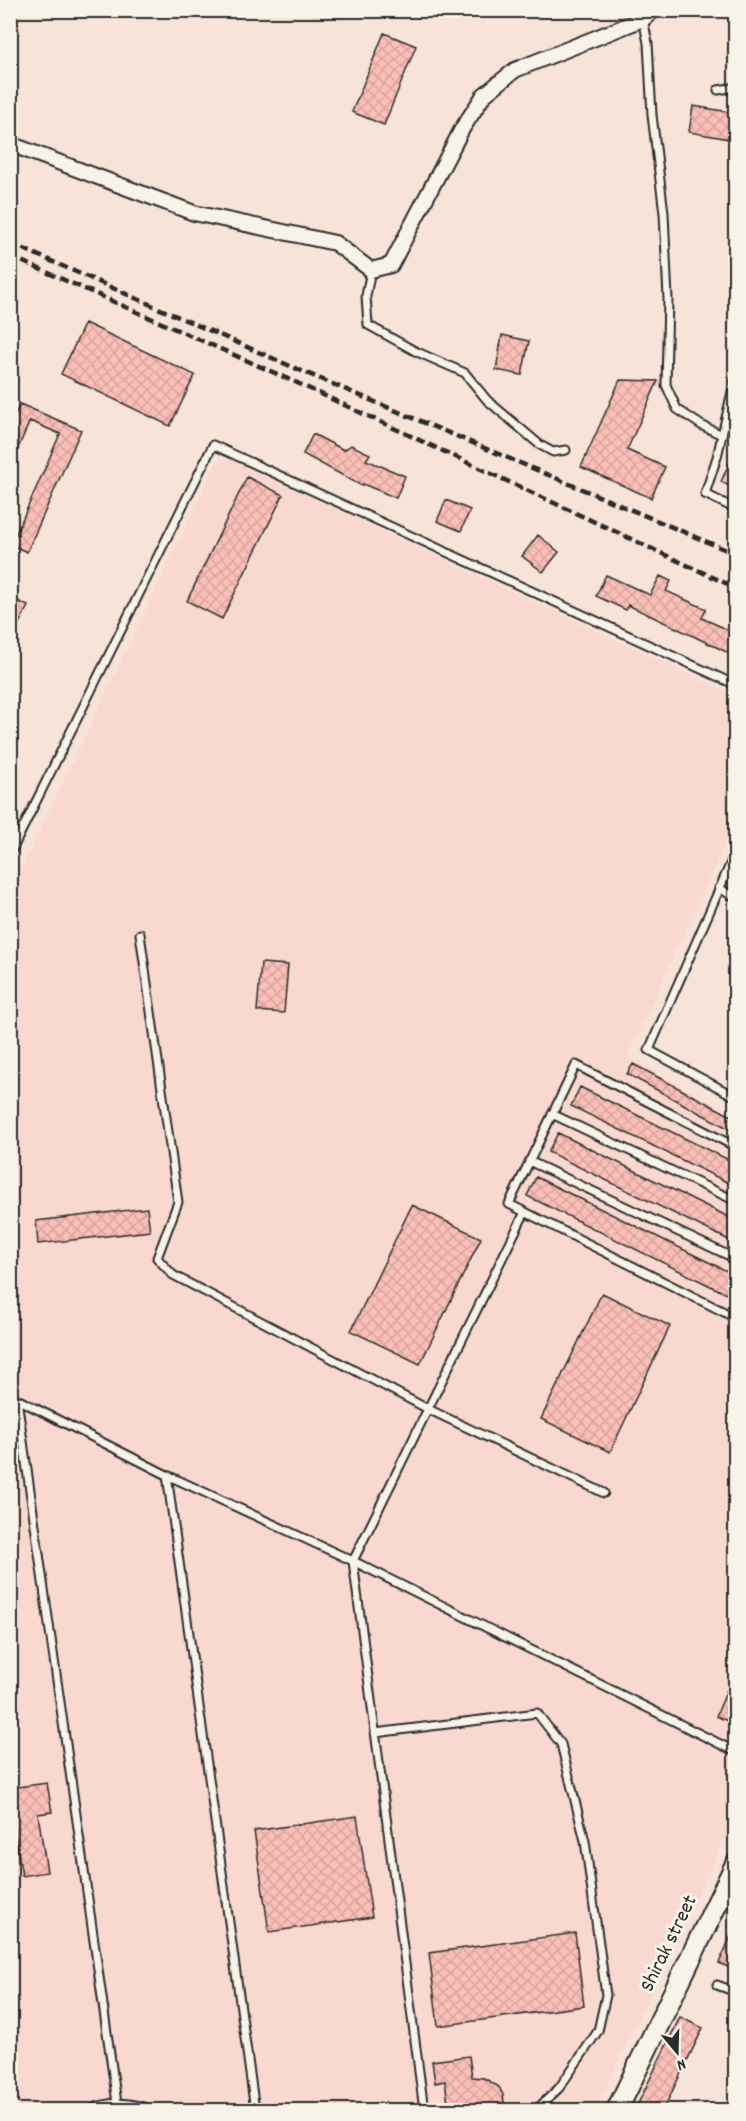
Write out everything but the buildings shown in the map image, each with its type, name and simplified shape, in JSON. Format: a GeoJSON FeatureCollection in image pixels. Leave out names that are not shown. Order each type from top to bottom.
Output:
{"type":"FeatureCollection","features":[{"type":"Feature","properties":{"kind":"main road","name":"Shirak street"},"geometry":{"type":"LineString","coordinates":[[617,2110],[735,1864]]}},
{"type":"Feature","properties":{"kind":"main road","name":"Shirak street"},"geometry":{"type":"LineString","coordinates":[[625,2110],[735,1884]]}},
{"type":"Feature","properties":{"kind":"street"},"geometry":{"type":"LineString","coordinates":[[10,144],[194,213],[335,243],[371,270],[391,265],[462,129],[484,95],[515,70],[648,15]]}},
{"type":"Feature","properties":{"kind":"lane"},"geometry":{"type":"LineString","coordinates":[[648,15],[652,115],[664,213],[668,299],[666,385],[677,409],[722,435]]}},
{"type":"Feature","properties":{"kind":"lane"},"geometry":{"type":"LineString","coordinates":[[718,90],[735,87]]}},
{"type":"Feature","properties":{"kind":"lane"},"geometry":{"type":"LineString","coordinates":[[371,270],[366,296],[368,325],[415,351],[465,373],[487,400],[540,445],[553,452],[566,450]]}},
{"type":"Feature","properties":{"kind":"lane"},"geometry":{"type":"LineString","coordinates":[[735,374],[722,435],[705,494],[735,509]]}},
{"type":"Feature","properties":{"kind":"lane"},"geometry":{"type":"LineString","coordinates":[[10,854],[213,445],[735,685]]}},
{"type":"Feature","properties":{"kind":"lane"},"geometry":{"type":"LineString","coordinates":[[735,851],[649,1050],[735,1097]]}},
{"type":"Feature","properties":{"kind":"lane"},"geometry":{"type":"LineString","coordinates":[[719,888],[735,898]]}},
{"type":"Feature","properties":{"kind":"lane"},"geometry":{"type":"LineString","coordinates":[[140,934],[178,1202],[157,1258],[173,1275],[428,1409],[604,1493]]}},
{"type":"Feature","properties":{"kind":"lane"},"geometry":{"type":"LineString","coordinates":[[735,1147],[576,1065],[508,1204],[735,1318]]}},
{"type":"Feature","properties":{"kind":"lane"},"geometry":{"type":"LineString","coordinates":[[552,1114],[735,1201]]}},
{"type":"Feature","properties":{"kind":"lane"},"geometry":{"type":"LineString","coordinates":[[529,1161],[735,1259]]}},
{"type":"Feature","properties":{"kind":"lane"},"geometry":{"type":"LineString","coordinates":[[424,2110],[353,1561],[525,1212]]}},
{"type":"Feature","properties":{"kind":"lane"},"geometry":{"type":"LineString","coordinates":[[117,2103],[17,1399],[167,1475],[353,1561],[735,1752]]}},
{"type":"Feature","properties":{"kind":"lane"},"geometry":{"type":"LineString","coordinates":[[167,1475],[255,2110]]}},
{"type":"Feature","properties":{"kind":"lane"},"geometry":{"type":"LineString","coordinates":[[375,1733],[537,1713],[561,1744],[585,1841],[606,1995],[598,2031],[559,2088],[536,2110]]}},
{"type":"Feature","properties":{"kind":"lane"},"geometry":{"type":"LineString","coordinates":[[717,1985],[735,1992]]}},
{"type":"Feature","properties":{"kind":"lane"},"geometry":{"type":"LineString","coordinates":[[90,2110],[117,2103],[135,2104],[153,2110]]}},
{"type":"Feature","properties":{"kind":"shaded area"},"geometry":{"type":"Polygon","coordinates":[[[229,459],[735,696],[735,822],[627,1057],[735,1116],[735,1816],[595,2110],[11,2110],[14,2106],[10,2082],[10,893],[217,461],[229,459]]]}},
{"type":"Feature","properties":{"kind":"railway"},"geometry":{"type":"LineString","coordinates":[[10,243],[304,372],[736,554]]}},
{"type":"Feature","properties":{"kind":"railway"},"geometry":{"type":"LineString","coordinates":[[10,256],[293,381],[736,588]]}}]}
